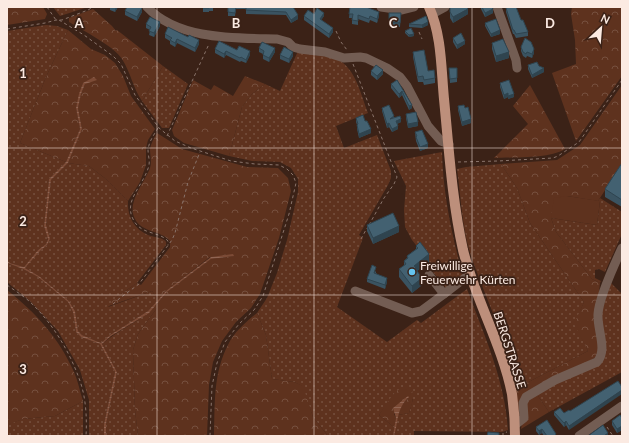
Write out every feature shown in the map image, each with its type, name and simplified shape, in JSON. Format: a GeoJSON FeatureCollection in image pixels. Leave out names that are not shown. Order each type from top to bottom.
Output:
{"type":"FeatureCollection","features":[{"type":"Feature","properties":{"kind":"main road","name":"BERGSTRASSE"},"geometry":{"type":"LineString","coordinates":[[431,11],[438,34],[441,55],[454,203],[470,274],[506,372],[512,394],[515,436]]}},
{"type":"Feature","properties":{"kind":"street"},"geometry":{"type":"LineString","coordinates":[[147,7],[168,22],[192,32],[212,36],[277,39],[288,42],[293,47],[300,49],[325,52],[344,58],[360,56],[374,61],[400,77],[410,91],[428,126],[441,142],[449,144]]}},
{"type":"Feature","properties":{"kind":"street"},"geometry":{"type":"LineString","coordinates":[[381,7],[402,10],[414,7]]}},
{"type":"Feature","properties":{"kind":"street"},"geometry":{"type":"LineString","coordinates":[[431,11],[445,7]]}},
{"type":"Feature","properties":{"kind":"street"},"geometry":{"type":"LineString","coordinates":[[497,7],[516,60],[517,68]]}},
{"type":"Feature","properties":{"kind":"street"},"geometry":{"type":"LineString","coordinates":[[515,425],[521,422],[524,418],[523,403],[526,397],[555,380],[597,362],[601,358],[602,352],[598,319],[599,306],[622,248]]}},
{"type":"Feature","properties":{"kind":"street"},"geometry":{"type":"LineString","coordinates":[[355,291],[412,313],[421,311],[470,274]]}},
{"type":"Feature","properties":{"kind":"street"},"geometry":{"type":"LineString","coordinates":[[429,275],[444,294]]}},
{"type":"Feature","properties":{"kind":"street"},"geometry":{"type":"LineString","coordinates":[[580,436],[622,406]]}},
{"type":"Feature","properties":{"kind":"path"},"geometry":{"type":"LineString","coordinates":[[48,7],[56,20]]}},
{"type":"Feature","properties":{"kind":"path"},"geometry":{"type":"LineString","coordinates":[[7,29],[59,20],[93,7]]}},
{"type":"Feature","properties":{"kind":"path"},"geometry":{"type":"LineString","coordinates":[[59,20],[84,35],[113,56],[120,64],[135,95],[159,128],[168,136],[182,145],[231,161],[279,165],[287,169],[293,175],[296,183],[295,193],[287,221],[263,296],[254,310],[239,324],[226,342],[217,363],[212,386],[210,436]]}},
{"type":"Feature","properties":{"kind":"path"},"geometry":{"type":"LineString","coordinates":[[336,31],[345,48],[354,57],[353,69],[397,177],[361,239]]}},
{"type":"Feature","properties":{"kind":"path"},"geometry":{"type":"LineString","coordinates":[[419,32],[422,39]]}},
{"type":"Feature","properties":{"kind":"path"},"geometry":{"type":"LineString","coordinates":[[168,136],[212,36]]}},
{"type":"Feature","properties":{"kind":"path"},"geometry":{"type":"LineString","coordinates":[[450,161],[498,161],[553,158],[558,156],[579,142],[622,80]]}},
{"type":"Feature","properties":{"kind":"path"},"geometry":{"type":"LineString","coordinates":[[159,128],[150,140],[148,148],[149,165],[131,202],[130,209],[133,220],[140,228],[150,233],[165,237],[168,241],[168,245]]}},
{"type":"Feature","properties":{"kind":"path"},"geometry":{"type":"LineString","coordinates":[[113,304],[139,284],[168,245],[175,233],[188,182],[201,152]]}},
{"type":"Feature","properties":{"kind":"path"},"geometry":{"type":"LineString","coordinates":[[7,285],[29,302],[50,324],[67,352],[81,382],[86,409],[86,436]]}},
{"type":"Feature","properties":{"kind":"path"},"geometry":{"type":"LineString","coordinates":[[603,420],[613,436]]}},
{"type":"Feature","properties":{"kind":"green space"},"geometry":{"type":"Polygon","coordinates":[[[7,7],[43,7],[47,14],[45,19],[7,25],[7,7]]]}},
{"type":"Feature","properties":{"kind":"green space"},"geometry":{"type":"Polygon","coordinates":[[[53,7],[88,7],[60,16],[53,7]]]}},
{"type":"Feature","properties":{"kind":"green space"},"geometry":{"type":"Polygon","coordinates":[[[572,7],[622,7],[622,76],[576,141],[552,73],[576,64],[575,40],[571,14],[572,7]]]}},
{"type":"Feature","properties":{"kind":"green space"},"geometry":{"type":"Polygon","coordinates":[[[93,9],[116,31],[117,30],[163,66],[142,101],[136,91],[125,64],[118,54],[105,44],[69,22],[69,18],[93,9]]]}},
{"type":"Feature","properties":{"kind":"green space"},"geometry":{"type":"Polygon","coordinates":[[[46,25],[57,26],[68,30],[46,77],[20,143],[66,162],[49,179],[44,226],[48,238],[46,244],[38,250],[24,267],[10,263],[7,260],[7,31],[46,25]]]}},
{"type":"Feature","properties":{"kind":"green space"},"geometry":{"type":"Polygon","coordinates":[[[68,30],[91,49],[105,55],[115,63],[123,76],[131,96],[155,129],[148,140],[146,148],[146,165],[140,182],[128,201],[106,179],[89,166],[68,163],[82,129],[78,108],[85,84],[83,83],[76,108],[80,129],[66,162],[20,143],[46,77],[68,30]]]}},
{"type":"Feature","properties":{"kind":"green space"},"geometry":{"type":"Polygon","coordinates":[[[298,51],[321,53],[334,57],[349,69],[358,85],[368,113],[336,126],[344,148],[377,135],[391,171],[391,178],[388,185],[359,235],[363,238],[337,307],[387,342],[417,320],[421,323],[467,289],[493,358],[503,393],[508,430],[502,432],[414,431],[414,436],[394,436],[398,415],[409,413],[413,399],[395,393],[379,415],[395,428],[393,436],[328,436],[313,417],[302,386],[294,382],[272,379],[266,335],[257,313],[267,298],[277,273],[287,240],[298,192],[298,179],[291,168],[280,162],[252,161],[229,156],[242,107],[252,94],[265,84],[280,91],[298,51]]]}},
{"type":"Feature","properties":{"kind":"green space"},"geometry":{"type":"Polygon","coordinates":[[[163,66],[188,84],[169,128],[162,128],[142,101],[163,66]]]}},
{"type":"Feature","properties":{"kind":"green space"},"geometry":{"type":"Polygon","coordinates":[[[245,76],[265,84],[252,94],[242,107],[229,156],[184,143],[174,136],[172,130],[193,80],[211,90],[214,85],[233,96],[245,76]]]}},
{"type":"Feature","properties":{"kind":"green space"},"geometry":{"type":"Polygon","coordinates":[[[530,85],[565,149],[540,156],[494,158],[528,124],[513,106],[530,85]]]}},
{"type":"Feature","properties":{"kind":"green space"},"geometry":{"type":"Polygon","coordinates":[[[622,85],[622,164],[598,201],[567,196],[551,218],[556,232],[592,279],[600,283],[597,313],[600,355],[529,393],[520,419],[515,389],[588,351],[574,324],[584,302],[530,223],[517,188],[501,164],[557,160],[580,145],[622,85]]]}},
{"type":"Feature","properties":{"kind":"green space"},"geometry":{"type":"Polygon","coordinates":[[[157,133],[182,149],[247,167],[278,168],[288,178],[291,191],[279,238],[260,294],[251,308],[236,322],[222,341],[213,362],[209,385],[207,436],[138,436],[135,410],[133,350],[138,334],[157,308],[157,304],[167,292],[211,259],[233,256],[210,257],[167,290],[157,301],[157,298],[152,291],[106,307],[118,296],[137,283],[141,285],[170,247],[170,241],[166,237],[138,224],[133,213],[134,200],[150,168],[150,149],[157,133]]]}},
{"type":"Feature","properties":{"kind":"green space"},"geometry":{"type":"Polygon","coordinates":[[[442,152],[444,183],[449,215],[463,276],[446,288],[433,272],[434,268],[412,240],[405,227],[404,210],[406,186],[394,161],[442,152]]]}},
{"type":"Feature","properties":{"kind":"green space"},"geometry":{"type":"Polygon","coordinates":[[[68,163],[89,166],[106,179],[128,201],[130,217],[135,226],[148,235],[162,239],[166,242],[166,245],[137,283],[118,296],[108,307],[152,291],[157,298],[157,301],[148,311],[110,335],[101,343],[82,335],[78,331],[75,311],[69,301],[39,276],[25,268],[47,245],[50,239],[46,226],[51,180],[68,163]]]}},
{"type":"Feature","properties":{"kind":"green space"},"geometry":{"type":"Polygon","coordinates":[[[501,164],[517,188],[530,223],[584,302],[575,324],[588,351],[517,388],[508,354],[468,246],[457,169],[501,164]]]}},
{"type":"Feature","properties":{"kind":"green space"},"geometry":{"type":"Polygon","coordinates":[[[567,196],[600,201],[597,225],[551,218],[554,198],[567,196]]]}},
{"type":"Feature","properties":{"kind":"green space"},"geometry":{"type":"Polygon","coordinates":[[[600,198],[622,212],[622,234],[605,272],[599,269],[595,270],[595,278],[601,281],[600,283],[592,279],[556,232],[551,218],[597,225],[600,201],[598,201],[600,198]]]}},
{"type":"Feature","properties":{"kind":"green space"},"geometry":{"type":"Polygon","coordinates":[[[7,263],[38,277],[68,302],[73,312],[76,332],[81,337],[100,344],[115,372],[104,424],[104,436],[89,436],[89,400],[80,370],[58,331],[31,302],[7,282],[7,263]]]}},
{"type":"Feature","properties":{"kind":"green space"},"geometry":{"type":"Polygon","coordinates":[[[610,282],[622,294],[622,372],[549,412],[536,393],[594,366],[600,319],[610,282]]]}},
{"type":"Feature","properties":{"kind":"green space"},"geometry":{"type":"Polygon","coordinates":[[[7,290],[37,317],[54,337],[74,372],[83,401],[55,416],[23,419],[7,425],[7,290]]]}},
{"type":"Feature","properties":{"kind":"green space"},"geometry":{"type":"Polygon","coordinates":[[[157,304],[157,308],[138,334],[133,350],[135,410],[138,436],[106,436],[106,424],[117,372],[102,344],[151,310],[157,304]]]}},
{"type":"Feature","properties":{"kind":"green space"},"geometry":{"type":"Polygon","coordinates":[[[257,313],[266,335],[272,379],[294,382],[303,386],[313,417],[328,436],[214,436],[217,378],[223,356],[228,345],[237,332],[257,313]]]}},
{"type":"Feature","properties":{"kind":"green space"},"geometry":{"type":"Polygon","coordinates":[[[405,387],[411,388],[413,394],[412,404],[409,413],[398,415],[400,407],[409,397],[408,396],[394,414],[396,418],[395,428],[379,415],[393,395],[405,387]]]}},
{"type":"Feature","properties":{"kind":"green space"},"geometry":{"type":"Polygon","coordinates":[[[536,393],[549,412],[521,429],[525,404],[536,393]]]}},
{"type":"Feature","properties":{"kind":"green space"},"geometry":{"type":"Polygon","coordinates":[[[83,401],[83,436],[7,436],[8,424],[23,419],[55,416],[83,401]]]}},
{"type":"Feature","properties":{"kind":"shaded area"},"geometry":{"type":"Polygon","coordinates":[[[94,77],[97,80],[85,84],[81,94],[78,108],[82,129],[68,163],[51,180],[46,225],[50,239],[47,245],[25,268],[39,276],[69,301],[75,311],[78,331],[82,335],[101,343],[110,335],[148,311],[167,290],[211,257],[233,254],[234,256],[211,259],[167,292],[149,313],[111,336],[102,344],[117,372],[106,424],[106,436],[104,436],[104,424],[115,372],[100,344],[81,337],[76,332],[73,312],[68,302],[38,277],[7,263],[7,260],[10,263],[24,267],[38,250],[46,244],[48,239],[44,226],[49,179],[66,162],[80,129],[76,108],[79,94],[83,83],[94,77]]]}},
{"type":"Feature","properties":{"kind":"shaded area"},"geometry":{"type":"Polygon","coordinates":[[[408,396],[409,397],[400,410],[393,436],[396,418],[393,408],[408,396]]]}},
{"type":"Feature","properties":{"kind":"building"},"geometry":{"type":"Polygon","coordinates":[[[127,7],[142,8],[137,17],[125,11],[127,7]]]}},
{"type":"Feature","properties":{"kind":"building"},"geometry":{"type":"Polygon","coordinates":[[[228,7],[236,7],[235,13],[228,12],[228,7]]]}},
{"type":"Feature","properties":{"kind":"building"},"geometry":{"type":"Polygon","coordinates":[[[246,7],[293,7],[298,15],[291,20],[286,12],[246,10],[246,7]]]}},
{"type":"Feature","properties":{"kind":"building"},"geometry":{"type":"Polygon","coordinates":[[[350,7],[366,7],[379,12],[377,19],[370,16],[369,19],[358,15],[358,21],[352,20],[353,14],[349,14],[350,7]]]}},
{"type":"Feature","properties":{"kind":"building"},"geometry":{"type":"Polygon","coordinates":[[[450,7],[466,7],[468,9],[453,17],[450,12],[450,7]]]}},
{"type":"Feature","properties":{"kind":"building"},"geometry":{"type":"Polygon","coordinates":[[[482,7],[492,7],[493,9],[485,13],[482,7]]]}},
{"type":"Feature","properties":{"kind":"building"},"geometry":{"type":"Polygon","coordinates":[[[516,7],[528,32],[516,34],[513,30],[506,8],[516,7]]]}},
{"type":"Feature","properties":{"kind":"building"},"geometry":{"type":"Polygon","coordinates":[[[317,8],[324,13],[320,19],[333,28],[329,34],[304,16],[308,10],[314,14],[317,8]]]}},
{"type":"Feature","properties":{"kind":"building"},"geometry":{"type":"Polygon","coordinates":[[[389,13],[401,13],[400,23],[389,22],[389,13]]]}},
{"type":"Feature","properties":{"kind":"building"},"geometry":{"type":"Polygon","coordinates":[[[426,16],[428,22],[422,25],[409,24],[426,16]]]}},
{"type":"Feature","properties":{"kind":"building"},"geometry":{"type":"Polygon","coordinates":[[[150,17],[160,22],[154,33],[149,31],[151,27],[146,24],[150,17]]]}},
{"type":"Feature","properties":{"kind":"building"},"geometry":{"type":"Polygon","coordinates":[[[496,19],[500,30],[491,34],[485,23],[496,19]]]}},
{"type":"Feature","properties":{"kind":"building"},"geometry":{"type":"Polygon","coordinates":[[[168,27],[188,37],[189,35],[199,40],[195,48],[177,39],[175,43],[170,40],[172,38],[165,34],[168,27]]]}},
{"type":"Feature","properties":{"kind":"building"},"geometry":{"type":"Polygon","coordinates":[[[411,28],[414,34],[409,35],[405,31],[411,28]]]}},
{"type":"Feature","properties":{"kind":"building"},"geometry":{"type":"Polygon","coordinates":[[[461,33],[465,41],[457,45],[453,38],[461,33]]]}},
{"type":"Feature","properties":{"kind":"building"},"geometry":{"type":"Polygon","coordinates":[[[525,38],[531,42],[534,49],[532,54],[527,52],[526,54],[523,52],[521,47],[525,38]]]}},
{"type":"Feature","properties":{"kind":"building"},"geometry":{"type":"Polygon","coordinates":[[[503,39],[509,52],[496,56],[492,43],[503,39]]]}},
{"type":"Feature","properties":{"kind":"building"},"geometry":{"type":"Polygon","coordinates":[[[219,41],[237,50],[239,46],[250,51],[246,60],[226,51],[224,54],[215,49],[219,41]]]}},
{"type":"Feature","properties":{"kind":"building"},"geometry":{"type":"Polygon","coordinates":[[[262,42],[275,48],[269,58],[263,55],[264,51],[259,48],[262,42]]]}},
{"type":"Feature","properties":{"kind":"building"},"geometry":{"type":"Polygon","coordinates":[[[284,47],[293,52],[289,59],[280,55],[284,47]]]}},
{"type":"Feature","properties":{"kind":"building"},"geometry":{"type":"Polygon","coordinates":[[[424,50],[428,71],[434,70],[435,78],[424,80],[423,76],[418,77],[413,52],[424,50]]]}},
{"type":"Feature","properties":{"kind":"building"},"geometry":{"type":"Polygon","coordinates":[[[537,62],[539,66],[544,68],[532,75],[528,65],[537,62]]]}},
{"type":"Feature","properties":{"kind":"building"},"geometry":{"type":"Polygon","coordinates":[[[376,65],[383,70],[377,76],[371,71],[376,65]]]}},
{"type":"Feature","properties":{"kind":"building"},"geometry":{"type":"Polygon","coordinates":[[[449,68],[457,68],[457,78],[450,79],[449,68]]]}},
{"type":"Feature","properties":{"kind":"building"},"geometry":{"type":"Polygon","coordinates":[[[397,80],[412,105],[409,106],[402,91],[399,94],[391,84],[397,80]]]}},
{"type":"Feature","properties":{"kind":"building"},"geometry":{"type":"Polygon","coordinates":[[[509,80],[514,94],[508,96],[508,93],[504,95],[500,83],[509,80]]]}},
{"type":"Feature","properties":{"kind":"building"},"geometry":{"type":"Polygon","coordinates":[[[389,105],[394,116],[390,119],[400,116],[401,119],[396,121],[398,126],[392,129],[389,123],[387,124],[382,108],[389,105]]]}},
{"type":"Feature","properties":{"kind":"building"},"geometry":{"type":"Polygon","coordinates":[[[464,105],[465,108],[468,107],[471,119],[462,122],[458,106],[464,105]]]}},
{"type":"Feature","properties":{"kind":"building"},"geometry":{"type":"Polygon","coordinates":[[[416,112],[418,122],[408,124],[406,114],[416,112]]]}},
{"type":"Feature","properties":{"kind":"building"},"geometry":{"type":"Polygon","coordinates":[[[363,115],[365,121],[367,121],[371,129],[359,134],[356,118],[363,115]]]}},
{"type":"Feature","properties":{"kind":"building"},"geometry":{"type":"Polygon","coordinates":[[[422,130],[428,144],[420,147],[415,132],[422,130]]]}},
{"type":"Feature","properties":{"kind":"building"},"geometry":{"type":"Polygon","coordinates":[[[622,163],[622,200],[605,189],[622,163]]]}},
{"type":"Feature","properties":{"kind":"building"},"geometry":{"type":"Polygon","coordinates":[[[393,213],[399,226],[373,238],[367,225],[393,213]]]}},
{"type":"Feature","properties":{"kind":"building"},"geometry":{"type":"Polygon","coordinates":[[[420,242],[429,254],[414,266],[422,278],[412,286],[399,269],[406,264],[404,261],[408,258],[407,256],[418,248],[416,246],[420,242]]]}},
{"type":"Feature","properties":{"kind":"building"},"geometry":{"type":"Polygon","coordinates":[[[372,265],[376,267],[374,273],[387,278],[385,285],[367,279],[372,265]]]}},
{"type":"Feature","properties":{"kind":"building"},"geometry":{"type":"Polygon","coordinates":[[[618,381],[622,387],[622,390],[569,426],[566,421],[564,423],[554,412],[560,408],[564,413],[569,410],[570,411],[618,381]]]}},
{"type":"Feature","properties":{"kind":"building"},"geometry":{"type":"Polygon","coordinates":[[[620,415],[622,418],[622,426],[617,429],[612,421],[620,415]]]}},
{"type":"Feature","properties":{"kind":"building"},"geometry":{"type":"Polygon","coordinates":[[[547,420],[556,434],[554,436],[547,436],[542,429],[539,431],[536,427],[547,420]]]}},
{"type":"Feature","properties":{"kind":"building"},"geometry":{"type":"Polygon","coordinates":[[[603,425],[608,433],[604,436],[588,436],[603,425]]]}},
{"type":"Feature","properties":{"kind":"building"},"geometry":{"type":"Polygon","coordinates":[[[488,432],[499,433],[499,436],[487,436],[488,432]]]}},
{"type":"Feature","properties":{"kind":"place","name":"Freiwillige Feuerwehr Kürten"},"geometry":{"type":"Point","coordinates":[412,272]}}]}
